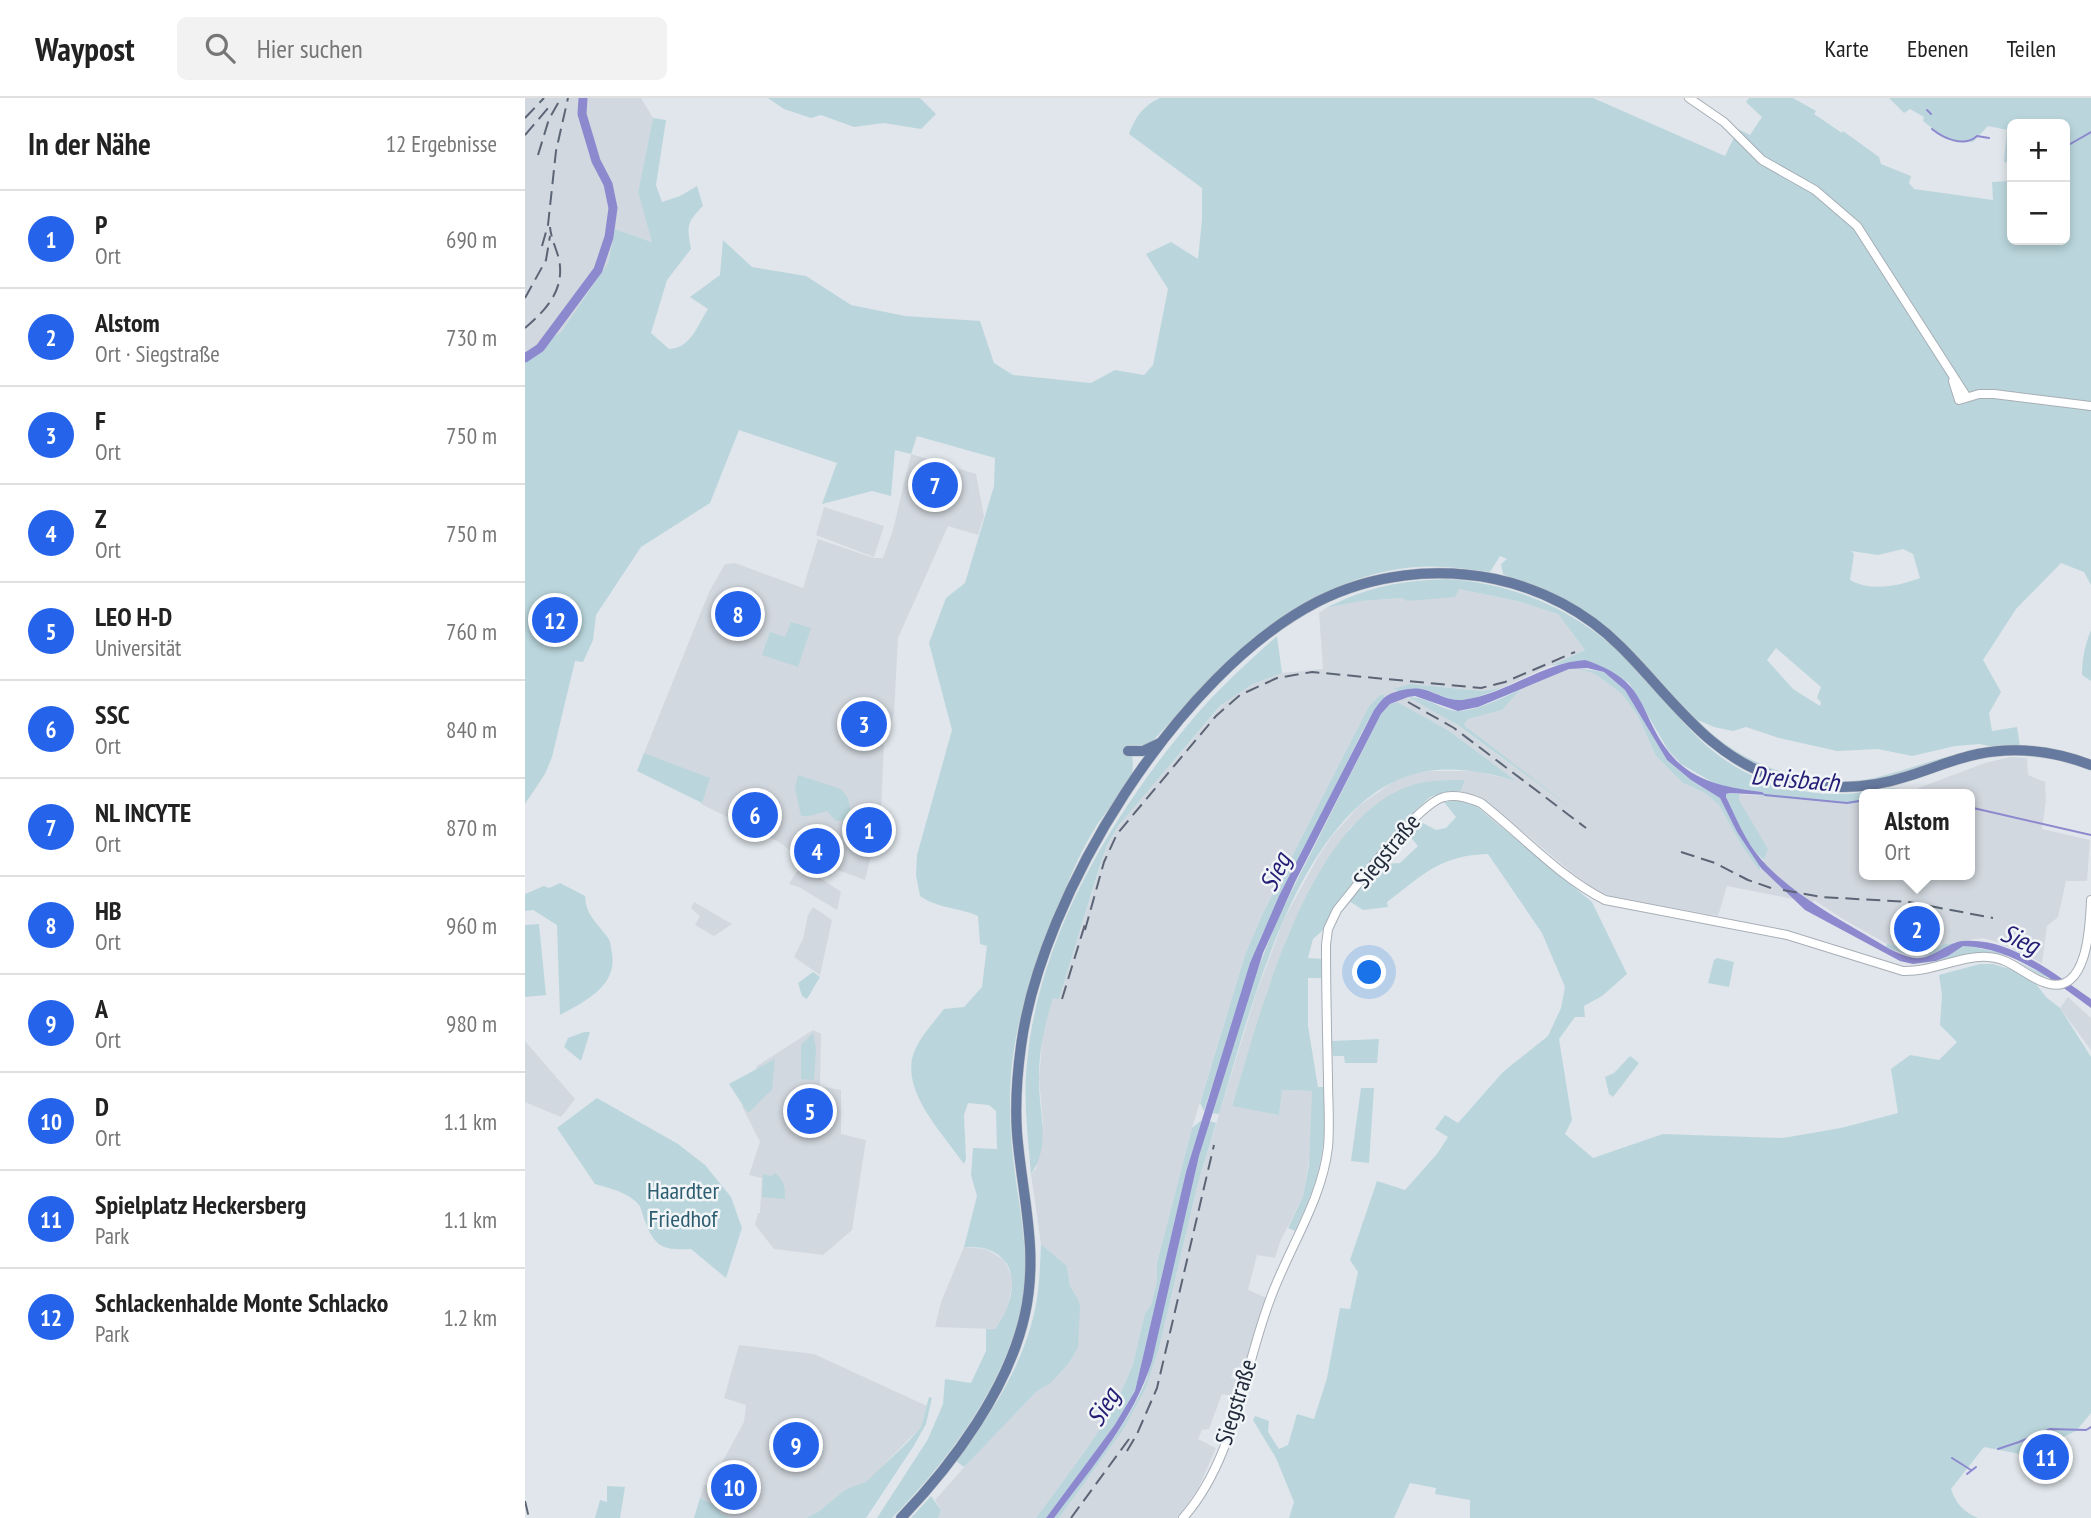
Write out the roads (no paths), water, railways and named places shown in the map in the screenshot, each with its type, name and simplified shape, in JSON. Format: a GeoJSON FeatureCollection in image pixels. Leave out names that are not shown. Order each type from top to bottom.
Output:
{"type":"FeatureCollection","features":[{"type":"Feature","properties":{"kind":"main road"},"geometry":{"type":"LineString","coordinates":[[901,1518],[966,1439],[1005,1371],[1025,1314],[1031,1265],[1031,1235],[1018,1140],[1017,1099],[1021,1048],[1030,999],[1046,949],[1069,894],[1121,799],[1203,694],[1272,632],[1304,610],[1348,589],[1383,578],[1422,573],[1458,574],[1514,584],[1550,597],[1580,614],[1618,643],[1714,746],[1748,767],[1781,779],[1817,786],[1859,787],[1904,778],[1976,754],[2029,750],[2068,757],[2091,765]]}},
{"type":"Feature","properties":{"kind":"main road"},"geometry":{"type":"LineString","coordinates":[[1128,751],[1149,749],[1166,739]]}},
{"type":"Feature","properties":{"kind":"street"},"geometry":{"type":"LineString","coordinates":[[1689,98],[1724,122],[1762,160],[1815,190],[1857,226],[1951,374],[1963,398],[1994,394],[2091,406]]}},
{"type":"Feature","properties":{"kind":"street","name":"Siegstraße"},"geometry":{"type":"LineString","coordinates":[[1183,1518],[1205,1486],[1228,1437],[1259,1330],[1283,1266],[1312,1203],[1325,1164],[1329,1125],[1326,945],[1331,923],[1337,910],[1407,824],[1433,801],[1457,796],[1481,803],[1582,886],[1605,900],[1787,935],[1903,971],[1992,957],[2044,982],[2052,984],[2070,979],[2079,969],[2085,953],[2091,900]]}},
{"type":"Feature","properties":{"kind":"waterway"},"geometry":{"type":"LineString","coordinates":[[525,358],[540,348],[598,270],[609,237],[613,208],[608,184],[596,161],[582,114],[583,98]]}},
{"type":"Feature","properties":{"kind":"waterway"},"geometry":{"type":"LineString","coordinates":[[1927,110],[1931,114]]}},
{"type":"Feature","properties":{"kind":"waterway"},"geometry":{"type":"LineString","coordinates":[[1932,129],[1942,136],[1960,141],[1972,140],[1977,136],[1989,138]]}},
{"type":"Feature","properties":{"kind":"waterway"},"geometry":{"type":"LineString","coordinates":[[2070,144],[2091,132]]}},
{"type":"Feature","properties":{"kind":"waterway","name":"Dreisbach"},"geometry":{"type":"LineString","coordinates":[[1765,795],[1847,803],[1859,801]]}},
{"type":"Feature","properties":{"kind":"waterway","name":"Dreisbach"},"geometry":{"type":"LineString","coordinates":[[1975,808],[2091,835]]}},
{"type":"Feature","properties":{"kind":"waterway"},"geometry":{"type":"LineString","coordinates":[[1998,1449],[2050,1429],[2086,1430],[2091,1427]]}},
{"type":"Feature","properties":{"kind":"waterway"},"geometry":{"type":"LineString","coordinates":[[1952,1458],[1971,1470]]}},
{"type":"Feature","properties":{"kind":"waterway"},"geometry":{"type":"LineString","coordinates":[[1967,1474],[1976,1467]]}},
{"type":"Feature","properties":{"kind":"railway"},"geometry":{"type":"LineString","coordinates":[[525,118],[544,98]]}},
{"type":"Feature","properties":{"kind":"railway"},"geometry":{"type":"LineString","coordinates":[[538,155],[549,119],[561,98]]}},
{"type":"Feature","properties":{"kind":"railway"},"geometry":{"type":"LineString","coordinates":[[542,246],[548,225],[556,151],[568,98]]}},
{"type":"Feature","properties":{"kind":"railway"},"geometry":{"type":"LineString","coordinates":[[525,135],[549,107]]}},
{"type":"Feature","properties":{"kind":"railway"},"geometry":{"type":"LineString","coordinates":[[525,328],[547,306],[557,289],[559,259],[550,227]]}},
{"type":"Feature","properties":{"kind":"railway"},"geometry":{"type":"LineString","coordinates":[[525,298],[546,260],[550,236]]}},
{"type":"Feature","properties":{"kind":"railway"},"geometry":{"type":"LineString","coordinates":[[1085,930],[1104,862],[1117,834],[1216,716],[1240,695],[1277,678],[1312,672],[1481,688],[1505,682],[1575,652]]}},
{"type":"Feature","properties":{"kind":"railway"},"geometry":{"type":"LineString","coordinates":[[1408,702],[1454,728],[1586,828]]}},
{"type":"Feature","properties":{"kind":"railway"},"geometry":{"type":"LineString","coordinates":[[1681,852],[1715,863],[1771,888]]}},
{"type":"Feature","properties":{"kind":"railway"},"geometry":{"type":"LineString","coordinates":[[1783,890],[1822,897],[1909,902],[1993,918]]}},
{"type":"Feature","properties":{"kind":"railway"},"geometry":{"type":"LineString","coordinates":[[1062,999],[1086,921]]}},
{"type":"Feature","properties":{"kind":"railway"},"geometry":{"type":"LineString","coordinates":[[1127,1451],[1157,1388],[1214,1145]]}},
{"type":"Feature","properties":{"kind":"railway"},"geometry":{"type":"LineString","coordinates":[[1071,1518],[1129,1439]]}},
{"type":"Feature","properties":{"kind":"railway"},"geometry":{"type":"LineString","coordinates":[[525,1501],[529,1518]]}},
{"type":"Feature","properties":{"kind":"place","name":"NL INCYTE"},"geometry":{"type":"Point","coordinates":[935,485]}},
{"type":"Feature","properties":{"kind":"place","name":"HB"},"geometry":{"type":"Point","coordinates":[738,614]}},
{"type":"Feature","properties":{"kind":"place","name":"Schlackenhalde Monte Schlacko"},"geometry":{"type":"Point","coordinates":[555,620]}},
{"type":"Feature","properties":{"kind":"place","name":"F"},"geometry":{"type":"Point","coordinates":[864,724]}},
{"type":"Feature","properties":{"kind":"place","name":"SSC"},"geometry":{"type":"Point","coordinates":[755,815]}},
{"type":"Feature","properties":{"kind":"place","name":"P"},"geometry":{"type":"Point","coordinates":[869,830]}},
{"type":"Feature","properties":{"kind":"place","name":"Z"},"geometry":{"type":"Point","coordinates":[817,851]}},
{"type":"Feature","properties":{"kind":"place","name":"Alstom"},"geometry":{"type":"Point","coordinates":[1917,929]}},
{"type":"Feature","properties":{"kind":"place","name":"LEO H-D"},"geometry":{"type":"Point","coordinates":[810,1111]}},
{"type":"Feature","properties":{"kind":"place","name":"A"},"geometry":{"type":"Point","coordinates":[796,1445]}},
{"type":"Feature","properties":{"kind":"place","name":"Spielplatz Heckersberg"},"geometry":{"type":"Point","coordinates":[2046,1457]}},
{"type":"Feature","properties":{"kind":"place","name":"D"},"geometry":{"type":"Point","coordinates":[734,1487]}},
{"type":"Feature","properties":{"kind":"water label","name":"Sieg"},"geometry":{"type":"Point","coordinates":[1275,872]}},
{"type":"Feature","properties":{"kind":"water label","name":"Sieg"},"geometry":{"type":"Point","coordinates":[2020,939]}},
{"type":"Feature","properties":{"kind":"water label","name":"Sieg"},"geometry":{"type":"Point","coordinates":[1103,1407]}},
{"type":"Feature","properties":{"kind":"park label","name":"Haardter Friedhof"},"geometry":{"type":"Point","coordinates":[683,1205]}}]}
